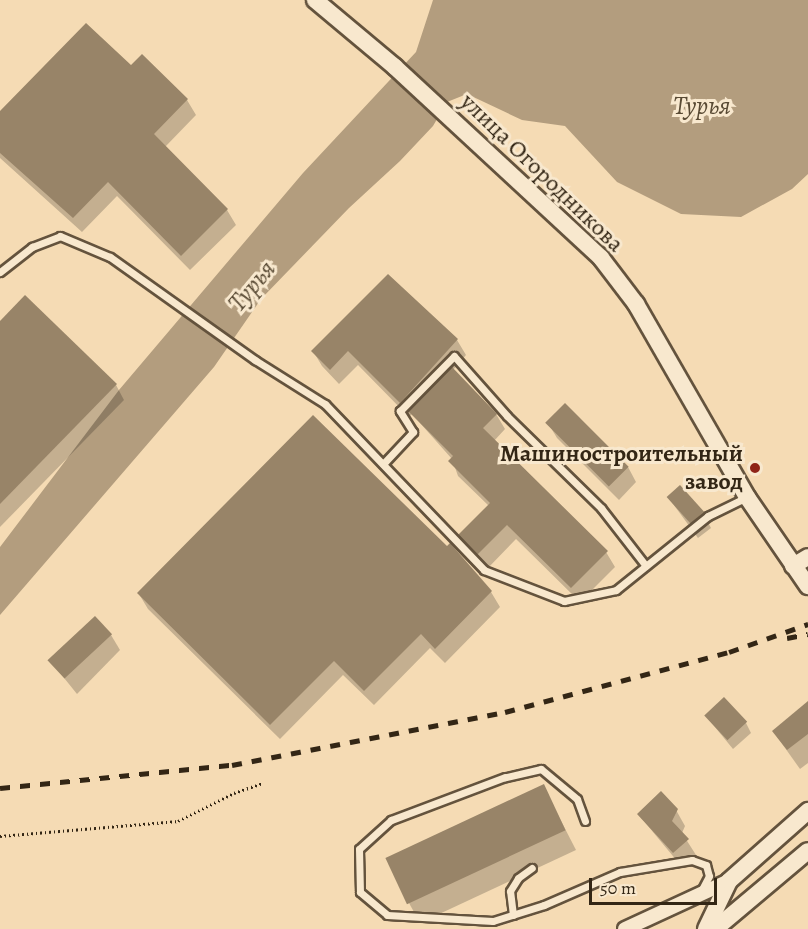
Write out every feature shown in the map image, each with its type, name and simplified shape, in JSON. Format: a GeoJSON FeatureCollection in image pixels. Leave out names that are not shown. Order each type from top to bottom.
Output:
{"type":"FeatureCollection","features":[{"type":"Feature","properties":{"kind":"street","name":"улица Огородникова"},"geometry":{"type":"LineString","coordinates":[[315,0],[394,67],[601,258],[636,304],[747,497],[801,561],[808,586]]}},
{"type":"Feature","properties":{"kind":"street"},"geometry":{"type":"LineString","coordinates":[[625,929],[729,881],[808,811]]}},
{"type":"Feature","properties":{"kind":"street"},"geometry":{"type":"LineString","coordinates":[[715,929],[808,850]]}},
{"type":"Feature","properties":{"kind":"street"},"geometry":{"type":"LineString","coordinates":[[706,929],[729,881]]}},
{"type":"Feature","properties":{"kind":"lane"},"geometry":{"type":"LineString","coordinates":[[0,272],[32,247],[60,236],[110,257],[255,360],[325,404],[484,570],[564,600],[616,590],[708,516],[747,497]]}},
{"type":"Feature","properties":{"kind":"lane"},"geometry":{"type":"LineString","coordinates":[[382,464],[412,432],[400,411],[454,356],[507,416],[601,508],[646,566]]}},
{"type":"Feature","properties":{"kind":"lane"},"geometry":{"type":"LineString","coordinates":[[585,821],[577,800],[541,769],[505,777],[390,820],[359,849],[360,892],[387,915],[493,921],[544,905],[620,872],[692,860],[706,865],[709,876],[699,895]]}},
{"type":"Feature","properties":{"kind":"lane"},"geometry":{"type":"LineString","coordinates":[[513,915],[510,891],[518,879],[532,868]]}},
{"type":"Feature","properties":{"kind":"path"},"geometry":{"type":"LineString","coordinates":[[0,836],[178,821],[234,792],[263,783]]}},
{"type":"Feature","properties":{"kind":"water","name":"Турья"},"geometry":{"type":"Polygon","coordinates":[[[433,0],[808,0],[808,174],[792,189],[741,217],[681,214],[617,182],[565,126],[522,120],[467,94],[447,102],[433,126],[400,161],[349,208],[261,299],[214,367],[0,615],[0,547],[119,390],[303,173],[416,52],[433,0]]]}},
{"type":"Feature","properties":{"kind":"building"},"geometry":{"type":"Polygon","coordinates":[[[86,23],[131,65],[142,54],[188,99],[154,134],[228,209],[181,256],[108,182],[73,218],[0,153],[0,111],[86,23]]]}},
{"type":"Feature","properties":{"kind":"building"},"geometry":{"type":"Polygon","coordinates":[[[388,274],[458,339],[400,403],[348,351],[330,370],[311,351],[388,274]]]}},
{"type":"Feature","properties":{"kind":"building"},"geometry":{"type":"Polygon","coordinates":[[[25,295],[117,384],[0,504],[0,321],[25,295]]]}},
{"type":"Feature","properties":{"kind":"building"},"geometry":{"type":"Polygon","coordinates":[[[452,367],[497,414],[483,428],[608,551],[571,588],[507,525],[477,555],[458,535],[490,503],[448,461],[453,456],[408,411],[452,367]]]}},
{"type":"Feature","properties":{"kind":"building"},"geometry":{"type":"Polygon","coordinates":[[[565,403],[629,467],[609,486],[545,423],[565,403]]]}},
{"type":"Feature","properties":{"kind":"building"},"geometry":{"type":"Polygon","coordinates":[[[313,415],[447,546],[450,543],[492,591],[435,649],[421,634],[364,691],[334,661],[270,725],[137,593],[313,415]]]}},
{"type":"Feature","properties":{"kind":"building"},"geometry":{"type":"Polygon","coordinates":[[[680,485],[704,512],[691,524],[667,497],[680,485]]]}},
{"type":"Feature","properties":{"kind":"building"},"geometry":{"type":"Polygon","coordinates":[[[95,616],[112,634],[65,679],[47,660],[95,616]]]}},
{"type":"Feature","properties":{"kind":"building"},"geometry":{"type":"Polygon","coordinates":[[[724,697],[747,722],[727,740],[704,715],[724,697]]]}},
{"type":"Feature","properties":{"kind":"building"},"geometry":{"type":"Polygon","coordinates":[[[808,701],[808,734],[787,750],[772,731],[808,701]]]}},
{"type":"Feature","properties":{"kind":"building"},"geometry":{"type":"Polygon","coordinates":[[[544,784],[566,830],[407,904],[385,858],[544,784]]]}},
{"type":"Feature","properties":{"kind":"building"},"geometry":{"type":"Polygon","coordinates":[[[661,791],[678,809],[672,821],[689,839],[673,853],[637,814],[661,791]]]}},
{"type":"Feature","properties":{"kind":"railway"},"geometry":{"type":"LineString","coordinates":[[0,788],[232,765],[505,712],[729,652],[808,624]]}},
{"type":"Feature","properties":{"kind":"railway"},"geometry":{"type":"LineString","coordinates":[[787,638],[808,634]]}},
{"type":"Feature","properties":{"kind":"place","name":"Машиностроительный завод"},"geometry":{"type":"Point","coordinates":[755,468]}}]}
